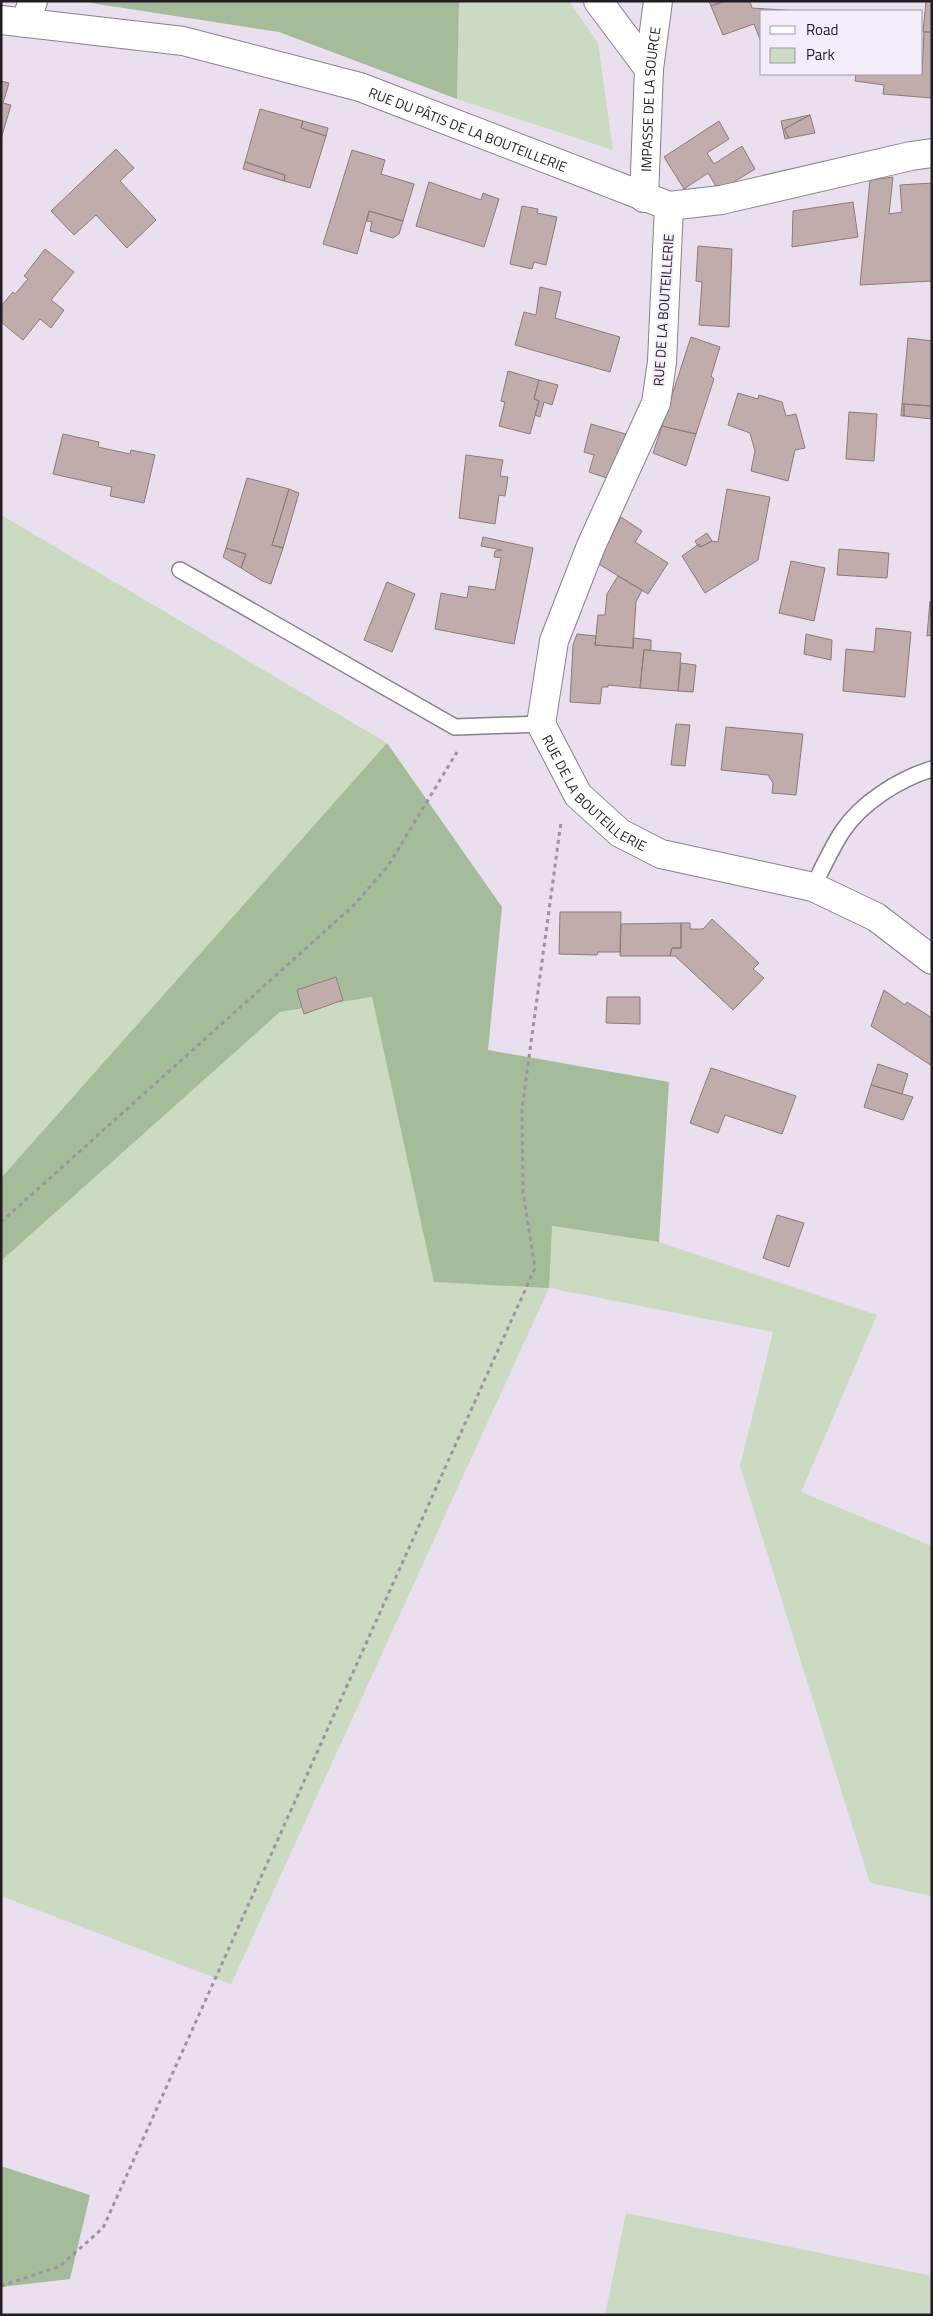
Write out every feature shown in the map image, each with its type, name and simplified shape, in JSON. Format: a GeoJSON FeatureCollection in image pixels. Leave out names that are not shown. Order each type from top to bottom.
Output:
{"type":"FeatureCollection","features":[{"type":"Feature","properties":{"kind":"street"},"geometry":{"type":"LineString","coordinates":[[598,1],[649,69]]}},
{"type":"Feature","properties":{"kind":"street","name":"IMPASSE DE LA SOURCE"},"geometry":{"type":"LineString","coordinates":[[656,202],[649,69],[658,1]]}},
{"type":"Feature","properties":{"kind":"street","name":"RUE DU PÂTIS DE LA BOUTEILLERIE"},"geometry":{"type":"LineString","coordinates":[[20,15],[183,41],[360,87],[656,202],[721,200],[911,156],[932,153]]}},
{"type":"Feature","properties":{"kind":"street","name":"RUE DE LA BOUTEILLERIE"},"geometry":{"type":"LineString","coordinates":[[656,202],[662,362],[656,403],[591,546],[554,641],[542,724],[578,795],[620,834],[661,854],[813,887],[876,917],[932,960]]}},
{"type":"Feature","properties":{"kind":"lane"},"geometry":{"type":"LineString","coordinates":[[180,570],[454,726],[542,724]]}},
{"type":"Feature","properties":{"kind":"lane"},"geometry":{"type":"LineString","coordinates":[[813,887],[842,831],[876,796],[916,774],[932,769]]}},
{"type":"Feature","properties":{"kind":"path"},"geometry":{"type":"LineString","coordinates":[[1,1222],[353,906],[388,866],[473,726]]}},
{"type":"Feature","properties":{"kind":"path"},"geometry":{"type":"LineString","coordinates":[[1,2286],[60,2266],[103,2228],[535,1268],[523,1192],[522,1109],[562,813],[578,795]]}},
{"type":"Feature","properties":{"kind":"green space"},"geometry":{"type":"Polygon","coordinates":[[[91,1],[459,1],[457,99],[279,32],[91,3],[91,1]]]}},
{"type":"Feature","properties":{"kind":"green space"},"geometry":{"type":"Polygon","coordinates":[[[459,1],[569,1],[598,43],[613,150],[457,99],[459,1]]]}},
{"type":"Feature","properties":{"kind":"green space"},"geometry":{"type":"Polygon","coordinates":[[[1,515],[387,743],[1,1178],[1,515]]]}},
{"type":"Feature","properties":{"kind":"green space"},"geometry":{"type":"Polygon","coordinates":[[[387,743],[502,907],[488,1050],[669,1082],[659,1242],[552,1226],[549,1288],[434,1282],[372,997],[280,1012],[1,1261],[1,1178],[387,743]]]}},
{"type":"Feature","properties":{"kind":"green space"},"geometry":{"type":"Polygon","coordinates":[[[372,997],[435,1282],[551,1226],[659,1242],[877,1315],[801,1492],[932,1546],[932,1896],[870,1883],[740,1466],[773,1332],[549,1288],[231,1984],[1,1896],[1,1261],[280,1012],[372,997]]]}},
{"type":"Feature","properties":{"kind":"green space"},"geometry":{"type":"Polygon","coordinates":[[[1,2166],[90,2195],[70,2279],[1,2287],[1,2166]]]}},
{"type":"Feature","properties":{"kind":"green space"},"geometry":{"type":"Polygon","coordinates":[[[626,2213],[932,2276],[932,2315],[605,2315],[626,2213]]]}},
{"type":"Feature","properties":{"kind":"building"},"geometry":{"type":"Polygon","coordinates":[[[709,1],[725,1],[711,6],[709,1]]]}},
{"type":"Feature","properties":{"kind":"building"},"geometry":{"type":"Polygon","coordinates":[[[725,1],[750,1],[752,8],[783,10],[760,10],[760,39],[754,24],[723,35],[711,6],[725,1]]]}},
{"type":"Feature","properties":{"kind":"building"},"geometry":{"type":"Polygon","coordinates":[[[926,1],[932,1],[932,32],[923,32],[926,1]]]}},
{"type":"Feature","properties":{"kind":"building"},"geometry":{"type":"Polygon","coordinates":[[[924,32],[932,32],[932,98],[883,94],[884,85],[855,81],[856,75],[923,75],[924,32]]]}},
{"type":"Feature","properties":{"kind":"building"},"geometry":{"type":"Polygon","coordinates":[[[1,81],[9,83],[3,103],[11,105],[1,139],[1,81]]]}},
{"type":"Feature","properties":{"kind":"building"},"geometry":{"type":"Polygon","coordinates":[[[260,109],[303,121],[301,128],[326,136],[310,188],[284,181],[285,175],[245,162],[260,109]]]}},
{"type":"Feature","properties":{"kind":"building"},"geometry":{"type":"Polygon","coordinates":[[[810,115],[784,129],[789,138],[785,139],[781,121],[810,115]]]}},
{"type":"Feature","properties":{"kind":"building"},"geometry":{"type":"Polygon","coordinates":[[[810,115],[815,133],[789,138],[784,129],[810,115]]]}},
{"type":"Feature","properties":{"kind":"building"},"geometry":{"type":"Polygon","coordinates":[[[303,121],[328,128],[326,136],[301,128],[303,121]]]}},
{"type":"Feature","properties":{"kind":"building"},"geometry":{"type":"Polygon","coordinates":[[[719,121],[729,139],[707,153],[714,164],[742,146],[755,169],[719,191],[708,173],[684,189],[664,157],[719,121]]]}},
{"type":"Feature","properties":{"kind":"building"},"geometry":{"type":"Polygon","coordinates":[[[116,149],[134,168],[120,181],[156,220],[127,248],[96,215],[74,235],[51,211],[116,149]]]}},
{"type":"Feature","properties":{"kind":"building"},"geometry":{"type":"Polygon","coordinates":[[[352,150],[385,160],[381,174],[414,184],[403,221],[369,211],[357,254],[323,244],[352,150]]]}},
{"type":"Feature","properties":{"kind":"building"},"geometry":{"type":"Polygon","coordinates":[[[245,162],[285,175],[284,181],[243,169],[245,162]]]}},
{"type":"Feature","properties":{"kind":"building"},"geometry":{"type":"Polygon","coordinates":[[[893,177],[889,214],[902,212],[900,185],[932,183],[932,281],[860,285],[870,180],[893,177]]]}},
{"type":"Feature","properties":{"kind":"building"},"geometry":{"type":"Polygon","coordinates":[[[429,182],[481,200],[483,193],[499,199],[484,247],[416,226],[429,182]]]}},
{"type":"Feature","properties":{"kind":"building"},"geometry":{"type":"Polygon","coordinates":[[[853,202],[858,237],[792,247],[793,211],[853,202]]]}},
{"type":"Feature","properties":{"kind":"building"},"geometry":{"type":"Polygon","coordinates":[[[522,206],[538,209],[537,213],[557,217],[546,265],[534,262],[532,269],[510,264],[522,206]]]}},
{"type":"Feature","properties":{"kind":"building"},"geometry":{"type":"Polygon","coordinates":[[[369,211],[403,221],[399,234],[393,238],[370,231],[372,222],[367,221],[369,211]]]}},
{"type":"Feature","properties":{"kind":"building"},"geometry":{"type":"Polygon","coordinates":[[[698,246],[732,249],[729,327],[699,325],[702,282],[696,281],[698,246]]]}},
{"type":"Feature","properties":{"kind":"building"},"geometry":{"type":"Polygon","coordinates":[[[45,249],[74,272],[51,300],[64,310],[51,328],[40,319],[23,340],[1,322],[1,306],[28,279],[24,276],[45,249]]]}},
{"type":"Feature","properties":{"kind":"building"},"geometry":{"type":"Polygon","coordinates":[[[540,287],[561,292],[555,318],[620,337],[610,372],[515,345],[524,312],[536,315],[540,287]]]}},
{"type":"Feature","properties":{"kind":"building"},"geometry":{"type":"Polygon","coordinates":[[[691,337],[720,347],[711,376],[714,379],[696,434],[662,426],[691,337]]]}},
{"type":"Feature","properties":{"kind":"building"},"geometry":{"type":"Polygon","coordinates":[[[908,338],[932,341],[932,406],[902,404],[908,338]]]}},
{"type":"Feature","properties":{"kind":"building"},"geometry":{"type":"Polygon","coordinates":[[[508,371],[539,380],[534,399],[539,401],[530,434],[499,426],[505,402],[501,401],[508,371]]]}},
{"type":"Feature","properties":{"kind":"building"},"geometry":{"type":"Polygon","coordinates":[[[539,380],[558,385],[552,405],[544,402],[540,417],[535,415],[539,401],[534,399],[539,380]]]}},
{"type":"Feature","properties":{"kind":"building"},"geometry":{"type":"Polygon","coordinates":[[[738,393],[758,399],[759,395],[782,402],[786,416],[796,414],[805,448],[795,450],[788,481],[751,471],[755,451],[750,433],[728,425],[738,393]]]}},
{"type":"Feature","properties":{"kind":"building"},"geometry":{"type":"Polygon","coordinates":[[[902,404],[904,404],[904,416],[901,416],[902,404]]]}},
{"type":"Feature","properties":{"kind":"building"},"geometry":{"type":"Polygon","coordinates":[[[904,404],[932,406],[932,419],[904,416],[904,404]]]}},
{"type":"Feature","properties":{"kind":"building"},"geometry":{"type":"Polygon","coordinates":[[[849,412],[877,414],[874,461],[846,459],[849,412]]]}},
{"type":"Feature","properties":{"kind":"building"},"geometry":{"type":"Polygon","coordinates":[[[591,424],[629,435],[610,479],[589,472],[594,455],[584,452],[591,424]]]}},
{"type":"Feature","properties":{"kind":"building"},"geometry":{"type":"Polygon","coordinates":[[[662,426],[696,434],[686,466],[653,453],[662,426]]]}},
{"type":"Feature","properties":{"kind":"building"},"geometry":{"type":"Polygon","coordinates":[[[63,434],[99,442],[98,447],[130,454],[131,450],[155,455],[144,503],[110,496],[112,487],[53,474],[63,434]]]}},
{"type":"Feature","properties":{"kind":"building"},"geometry":{"type":"Polygon","coordinates":[[[466,455],[503,460],[500,476],[508,477],[505,496],[499,495],[495,524],[459,518],[466,455]]]}},
{"type":"Feature","properties":{"kind":"building"},"geometry":{"type":"Polygon","coordinates":[[[247,478],[289,489],[272,545],[283,548],[271,584],[262,581],[241,568],[246,554],[226,548],[247,478]]]}},
{"type":"Feature","properties":{"kind":"building"},"geometry":{"type":"Polygon","coordinates":[[[289,489],[299,493],[283,548],[272,545],[289,489]]]}},
{"type":"Feature","properties":{"kind":"building"},"geometry":{"type":"Polygon","coordinates":[[[727,489],[770,497],[758,560],[705,593],[682,556],[699,544],[701,547],[712,541],[718,542],[727,489]]]}},
{"type":"Feature","properties":{"kind":"building"},"geometry":{"type":"Polygon","coordinates":[[[621,517],[642,531],[635,542],[668,563],[648,594],[597,563],[621,517]]]}},
{"type":"Feature","properties":{"kind":"building"},"geometry":{"type":"Polygon","coordinates":[[[707,533],[712,541],[701,547],[698,546],[695,541],[707,533]]]}},
{"type":"Feature","properties":{"kind":"building"},"geometry":{"type":"Polygon","coordinates":[[[483,537],[533,548],[514,644],[435,629],[441,593],[467,598],[469,586],[495,590],[501,558],[494,557],[495,551],[502,550],[481,546],[483,537]]]}},
{"type":"Feature","properties":{"kind":"building"},"geometry":{"type":"Polygon","coordinates":[[[226,548],[246,554],[241,568],[223,557],[226,548]]]}},
{"type":"Feature","properties":{"kind":"building"},"geometry":{"type":"Polygon","coordinates":[[[839,549],[889,553],[887,578],[837,575],[839,549]]]}},
{"type":"Feature","properties":{"kind":"building"},"geometry":{"type":"Polygon","coordinates":[[[791,561],[825,568],[814,621],[779,613],[791,561]]]}},
{"type":"Feature","properties":{"kind":"building"},"geometry":{"type":"Polygon","coordinates":[[[618,576],[642,590],[636,602],[633,648],[595,645],[598,615],[605,615],[607,594],[618,576]]]}},
{"type":"Feature","properties":{"kind":"building"},"geometry":{"type":"Polygon","coordinates":[[[387,582],[415,594],[392,652],[364,640],[387,582]]]}},
{"type":"Feature","properties":{"kind":"building"},"geometry":{"type":"Polygon","coordinates":[[[930,601],[932,635],[927,636],[930,601]]]}},
{"type":"Feature","properties":{"kind":"building"},"geometry":{"type":"Polygon","coordinates":[[[876,628],[911,632],[905,697],[843,691],[846,649],[874,652],[876,628]]]}},
{"type":"Feature","properties":{"kind":"building"},"geometry":{"type":"Polygon","coordinates":[[[577,634],[596,636],[595,645],[633,648],[633,638],[651,640],[651,650],[644,650],[640,688],[608,685],[608,687],[602,687],[600,704],[570,702],[573,645],[577,634]]]}},
{"type":"Feature","properties":{"kind":"building"},"geometry":{"type":"Polygon","coordinates":[[[806,634],[832,640],[831,660],[804,654],[806,634]]]}},
{"type":"Feature","properties":{"kind":"building"},"geometry":{"type":"Polygon","coordinates":[[[644,650],[681,653],[678,691],[640,688],[644,650]]]}},
{"type":"Feature","properties":{"kind":"building"},"geometry":{"type":"Polygon","coordinates":[[[681,663],[696,665],[693,692],[678,691],[681,663]]]}},
{"type":"Feature","properties":{"kind":"building"},"geometry":{"type":"Polygon","coordinates":[[[676,724],[690,725],[685,766],[671,765],[676,724]]]}},
{"type":"Feature","properties":{"kind":"building"},"geometry":{"type":"Polygon","coordinates":[[[726,727],[803,734],[796,795],[772,793],[773,783],[768,775],[721,770],[726,727]]]}},
{"type":"Feature","properties":{"kind":"building"},"geometry":{"type":"Polygon","coordinates":[[[560,912],[621,912],[620,952],[598,952],[597,955],[559,954],[560,912]]]}},
{"type":"Feature","properties":{"kind":"building"},"geometry":{"type":"Polygon","coordinates":[[[712,919],[759,963],[753,969],[764,978],[733,1010],[675,956],[670,956],[672,948],[681,948],[681,923],[690,923],[690,929],[703,929],[712,919]]]}},
{"type":"Feature","properties":{"kind":"building"},"geometry":{"type":"Polygon","coordinates":[[[681,923],[681,948],[672,948],[670,956],[620,956],[621,924],[681,923]]]}},
{"type":"Feature","properties":{"kind":"building"},"geometry":{"type":"Polygon","coordinates":[[[336,977],[343,1000],[304,1014],[297,990],[336,977]]]}},
{"type":"Feature","properties":{"kind":"building"},"geometry":{"type":"Polygon","coordinates":[[[884,990],[905,1005],[907,1002],[932,1018],[932,1066],[871,1026],[884,990]]]}},
{"type":"Feature","properties":{"kind":"building"},"geometry":{"type":"Polygon","coordinates":[[[607,997],[640,997],[640,1024],[606,1023],[607,997]]]}},
{"type":"Feature","properties":{"kind":"building"},"geometry":{"type":"Polygon","coordinates":[[[878,1064],[908,1074],[902,1094],[871,1085],[878,1064]]]}},
{"type":"Feature","properties":{"kind":"building"},"geometry":{"type":"Polygon","coordinates":[[[711,1068],[796,1096],[782,1134],[725,1115],[718,1133],[690,1123],[711,1068]]]}},
{"type":"Feature","properties":{"kind":"building"},"geometry":{"type":"Polygon","coordinates":[[[871,1085],[913,1097],[903,1120],[864,1107],[871,1085]]]}},
{"type":"Feature","properties":{"kind":"building"},"geometry":{"type":"Polygon","coordinates":[[[777,1215],[804,1223],[789,1267],[763,1258],[777,1215]]]}}]}
